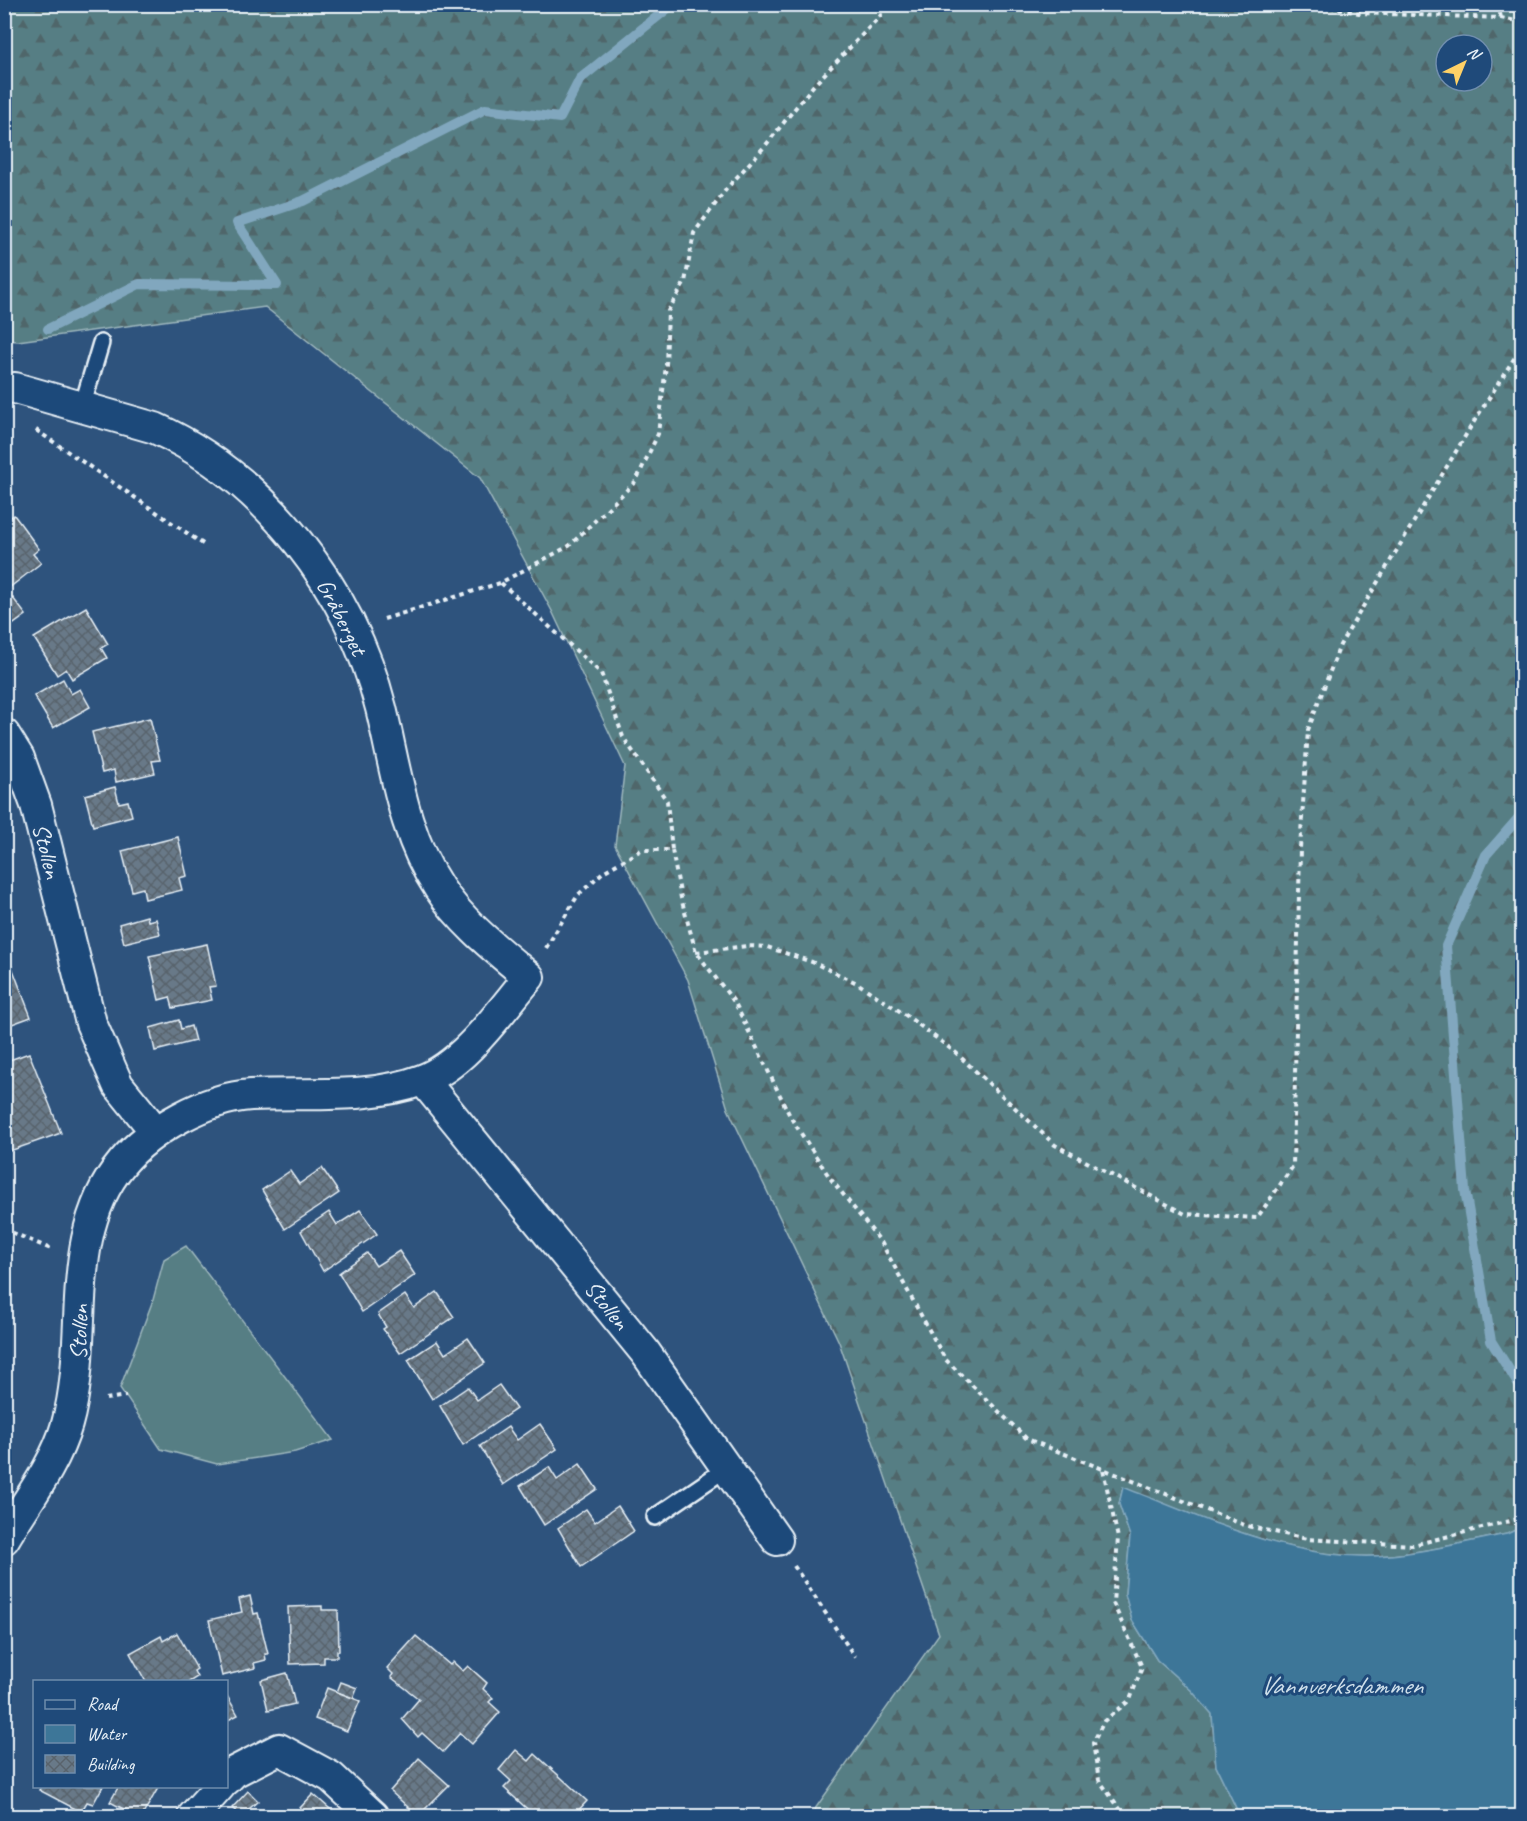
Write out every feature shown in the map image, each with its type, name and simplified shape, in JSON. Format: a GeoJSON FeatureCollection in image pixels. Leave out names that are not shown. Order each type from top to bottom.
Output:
{"type":"FeatureCollection","features":[{"type":"Feature","properties":{"kind":"street","name":"Gråberget"},"geometry":{"type":"LineString","coordinates":[[25,391],[171,435],[236,479],[304,550],[326,581],[352,629],[380,705],[405,815],[423,859],[439,888],[461,916],[528,977]]}},
{"type":"Feature","properties":{"kind":"street","name":"Stollen"},"geometry":{"type":"LineString","coordinates":[[4,734],[19,758],[36,805],[91,1023],[103,1057],[118,1085],[156,1132]]}},
{"type":"Feature","properties":{"kind":"street","name":"Stollen"},"geometry":{"type":"LineString","coordinates":[[4,1539],[40,1482],[67,1425],[79,1365],[84,1256],[95,1211],[120,1165],[137,1145],[183,1116],[248,1095],[345,1093],[378,1090],[423,1080],[465,1050],[528,977]]}},
{"type":"Feature","properties":{"kind":"street","name":"Stollen"},"geometry":{"type":"LineString","coordinates":[[423,1080],[645,1352],[777,1540]]}},
{"type":"Feature","properties":{"kind":"street"},"geometry":{"type":"LineString","coordinates":[[228,1778],[234,1772],[279,1749],[331,1777],[374,1816]]}},
{"type":"Feature","properties":{"kind":"street"},"geometry":{"type":"LineString","coordinates":[[193,1816],[218,1788]]}},
{"type":"Feature","properties":{"kind":"lane"},"geometry":{"type":"LineString","coordinates":[[82,407],[101,343]]}},
{"type":"Feature","properties":{"kind":"lane"},"geometry":{"type":"LineString","coordinates":[[655,1517],[727,1468]]}},
{"type":"Feature","properties":{"kind":"path"},"geometry":{"type":"LineString","coordinates":[[352,629],[500,583],[569,546],[636,482],[658,434],[666,365],[668,311],[686,282],[694,233],[728,187],[765,146],[813,86],[881,15],[879,4]]}},
{"type":"Feature","properties":{"kind":"path"},"geometry":{"type":"LineString","coordinates":[[1312,4],[1359,13],[1501,18],[1522,22]]}},
{"type":"Feature","properties":{"kind":"path"},"geometry":{"type":"LineString","coordinates":[[1498,4],[1501,18]]}},
{"type":"Feature","properties":{"kind":"path"},"geometry":{"type":"LineString","coordinates":[[696,952],[747,946],[766,947],[812,962],[858,983],[955,1052],[1055,1145],[1185,1214],[1257,1218],[1293,1166],[1300,848],[1308,730],[1340,645],[1522,346]]}},
{"type":"Feature","properties":{"kind":"path"},"geometry":{"type":"LineString","coordinates":[[25,391],[29,423],[41,435],[203,544]]}},
{"type":"Feature","properties":{"kind":"path"},"geometry":{"type":"LineString","coordinates":[[500,583],[601,673],[622,737],[666,801],[672,850],[696,952],[735,1003],[791,1118],[830,1178],[881,1242],[945,1359],[1027,1439],[1247,1526],[1307,1539],[1413,1545],[1522,1518]]}},
{"type":"Feature","properties":{"kind":"path"},"geometry":{"type":"LineString","coordinates":[[528,977],[578,895],[603,872],[641,850],[672,850]]}},
{"type":"Feature","properties":{"kind":"path"},"geometry":{"type":"LineString","coordinates":[[4,1229],[43,1248],[84,1256]]}},
{"type":"Feature","properties":{"kind":"path"},"geometry":{"type":"LineString","coordinates":[[1103,1470],[1118,1538],[1113,1604],[1142,1666],[1130,1700],[1104,1721],[1093,1743],[1099,1780],[1125,1816]]}},
{"type":"Feature","properties":{"kind":"path"},"geometry":{"type":"LineString","coordinates":[[777,1540],[855,1658]]}},
{"type":"Feature","properties":{"kind":"green space"},"geometry":{"type":"Polygon","coordinates":[[[5,5],[1522,5],[1522,1527],[1507,1534],[1405,1554],[1356,1556],[1322,1553],[1254,1537],[1123,1488],[1119,1504],[1130,1536],[1125,1594],[1132,1620],[1157,1660],[1191,1690],[1212,1714],[1216,1766],[1240,1816],[810,1816],[939,1634],[839,1342],[728,1109],[688,980],[615,845],[625,766],[552,611],[480,478],[265,307],[18,341],[5,340],[5,5]]]}},
{"type":"Feature","properties":{"kind":"green space"},"geometry":{"type":"Polygon","coordinates":[[[186,1246],[333,1440],[295,1452],[217,1464],[161,1449],[120,1388],[153,1300],[164,1259],[186,1246]]]}},
{"type":"Feature","properties":{"kind":"water","name":"Vannverksdammen"},"geometry":{"type":"Polygon","coordinates":[[[1123,1487],[1254,1537],[1322,1553],[1356,1556],[1405,1554],[1507,1534],[1522,1527],[1522,1816],[1240,1816],[1216,1766],[1212,1714],[1191,1690],[1157,1660],[1132,1620],[1125,1594],[1130,1536],[1119,1504],[1123,1487]]]}},
{"type":"Feature","properties":{"kind":"building"},"geometry":{"type":"Polygon","coordinates":[[[14,515],[39,549],[33,554],[41,563],[9,588],[4,582],[4,521],[14,515]]]}},
{"type":"Feature","properties":{"kind":"building"},"geometry":{"type":"Polygon","coordinates":[[[13,598],[26,615],[4,631],[4,603],[13,598]]]}},
{"type":"Feature","properties":{"kind":"building"},"geometry":{"type":"Polygon","coordinates":[[[86,607],[108,644],[101,648],[107,658],[72,679],[66,669],[57,675],[34,638],[86,607]]]}},
{"type":"Feature","properties":{"kind":"building"},"geometry":{"type":"Polygon","coordinates":[[[63,679],[71,694],[80,689],[90,707],[53,728],[34,696],[63,679]]]}},
{"type":"Feature","properties":{"kind":"building"},"geometry":{"type":"Polygon","coordinates":[[[150,718],[160,760],[152,761],[155,773],[116,782],[114,770],[102,773],[92,732],[150,718]]]}},
{"type":"Feature","properties":{"kind":"building"},"geometry":{"type":"Polygon","coordinates":[[[115,787],[119,803],[128,801],[132,816],[93,826],[85,795],[115,787]]]}},
{"type":"Feature","properties":{"kind":"building"},"geometry":{"type":"Polygon","coordinates":[[[178,837],[187,876],[179,878],[182,890],[145,899],[143,888],[132,891],[122,851],[178,837]]]}},
{"type":"Feature","properties":{"kind":"building"},"geometry":{"type":"Polygon","coordinates":[[[147,916],[148,921],[156,919],[160,934],[124,943],[119,924],[147,916]]]}},
{"type":"Feature","properties":{"kind":"building"},"geometry":{"type":"Polygon","coordinates":[[[207,944],[216,986],[209,987],[212,1000],[173,1008],[170,997],[159,1000],[149,956],[207,944]]]}},
{"type":"Feature","properties":{"kind":"building"},"geometry":{"type":"Polygon","coordinates":[[[4,946],[31,1017],[4,1027],[4,946]]]}},
{"type":"Feature","properties":{"kind":"building"},"geometry":{"type":"Polygon","coordinates":[[[179,1020],[181,1029],[191,1026],[195,1041],[155,1051],[150,1028],[179,1020]]]}},
{"type":"Feature","properties":{"kind":"building"},"geometry":{"type":"Polygon","coordinates":[[[29,1053],[61,1133],[4,1153],[4,1062],[29,1053]]]}},
{"type":"Feature","properties":{"kind":"building"},"geometry":{"type":"Polygon","coordinates":[[[322,1168],[339,1193],[285,1229],[262,1190],[290,1171],[299,1184],[322,1168]]]}},
{"type":"Feature","properties":{"kind":"building"},"geometry":{"type":"Polygon","coordinates":[[[360,1210],[377,1234],[323,1271],[301,1231],[329,1212],[337,1225],[360,1210]]]}},
{"type":"Feature","properties":{"kind":"building"},"geometry":{"type":"Polygon","coordinates":[[[399,1251],[415,1275],[362,1312],[339,1273],[367,1253],[376,1266],[399,1251]]]}},
{"type":"Feature","properties":{"kind":"building"},"geometry":{"type":"Polygon","coordinates":[[[437,1292],[454,1317],[400,1353],[383,1329],[386,1327],[378,1314],[405,1295],[414,1308],[437,1292]]]}},
{"type":"Feature","properties":{"kind":"building"},"geometry":{"type":"Polygon","coordinates":[[[468,1338],[485,1363],[432,1399],[408,1360],[437,1341],[445,1354],[468,1338]]]}},
{"type":"Feature","properties":{"kind":"building"},"geometry":{"type":"Polygon","coordinates":[[[499,1385],[516,1409],[463,1445],[440,1406],[468,1387],[477,1400],[499,1385]]]}},
{"type":"Feature","properties":{"kind":"building"},"geometry":{"type":"Polygon","coordinates":[[[540,1424],[557,1449],[503,1485],[480,1446],[508,1427],[517,1440],[540,1424]]]}},
{"type":"Feature","properties":{"kind":"building"},"geometry":{"type":"Polygon","coordinates":[[[580,1464],[597,1489],[544,1525],[520,1486],[549,1467],[557,1480],[580,1464]]]}},
{"type":"Feature","properties":{"kind":"building"},"geometry":{"type":"Polygon","coordinates":[[[618,1506],[634,1531],[581,1567],[558,1528],[586,1509],[595,1522],[618,1506]]]}},
{"type":"Feature","properties":{"kind":"building"},"geometry":{"type":"Polygon","coordinates":[[[250,1596],[254,1614],[258,1613],[268,1654],[265,1654],[266,1660],[254,1663],[255,1668],[222,1676],[209,1620],[242,1612],[239,1599],[250,1596]]]}},
{"type":"Feature","properties":{"kind":"building"},"geometry":{"type":"Polygon","coordinates":[[[322,1606],[322,1610],[338,1610],[339,1651],[337,1651],[337,1657],[324,1657],[324,1663],[290,1664],[288,1607],[322,1606]]]}},
{"type":"Feature","properties":{"kind":"building"},"geometry":{"type":"Polygon","coordinates":[[[177,1633],[197,1669],[194,1671],[197,1677],[192,1680],[145,1680],[130,1653],[161,1636],[163,1641],[177,1633]]]}},
{"type":"Feature","properties":{"kind":"building"},"geometry":{"type":"Polygon","coordinates":[[[416,1636],[450,1665],[453,1662],[463,1671],[468,1666],[487,1683],[483,1689],[493,1698],[489,1702],[500,1712],[472,1744],[460,1733],[443,1752],[422,1733],[418,1737],[402,1719],[419,1699],[391,1677],[393,1674],[387,1668],[416,1636]]]}},
{"type":"Feature","properties":{"kind":"building"},"geometry":{"type":"Polygon","coordinates":[[[287,1673],[295,1704],[268,1710],[261,1680],[287,1673]]]}},
{"type":"Feature","properties":{"kind":"building"},"geometry":{"type":"Polygon","coordinates":[[[341,1682],[357,1688],[353,1698],[337,1692],[341,1682]]]}},
{"type":"Feature","properties":{"kind":"building"},"geometry":{"type":"Polygon","coordinates":[[[327,1688],[360,1701],[347,1731],[315,1719],[327,1688]]]}},
{"type":"Feature","properties":{"kind":"building"},"geometry":{"type":"Polygon","coordinates":[[[228,1698],[238,1715],[228,1720],[228,1698]]]}},
{"type":"Feature","properties":{"kind":"building"},"geometry":{"type":"Polygon","coordinates":[[[516,1750],[529,1761],[535,1754],[587,1801],[573,1816],[535,1816],[504,1788],[511,1781],[499,1770],[516,1750]]]}},
{"type":"Feature","properties":{"kind":"building"},"geometry":{"type":"Polygon","coordinates":[[[419,1758],[449,1785],[418,1816],[390,1791],[419,1758]]]}},
{"type":"Feature","properties":{"kind":"building"},"geometry":{"type":"Polygon","coordinates":[[[40,1788],[102,1788],[93,1804],[87,1802],[81,1812],[39,1790],[40,1788]]]}},
{"type":"Feature","properties":{"kind":"building"},"geometry":{"type":"Polygon","coordinates":[[[118,1788],[158,1788],[142,1816],[137,1816],[110,1802],[118,1788]]]}},
{"type":"Feature","properties":{"kind":"building"},"geometry":{"type":"Polygon","coordinates":[[[248,1791],[258,1801],[241,1816],[232,1808],[248,1791]]]}},
{"type":"Feature","properties":{"kind":"building"},"geometry":{"type":"Polygon","coordinates":[[[313,1794],[337,1815],[309,1816],[300,1808],[313,1794]]]}},
{"type":"Feature","properties":{"kind":"waterway"},"geometry":{"type":"LineString","coordinates":[[48,329],[139,284],[277,285],[237,223],[303,201],[485,109],[560,118],[580,79],[673,4]]}},
{"type":"Feature","properties":{"kind":"waterway"},"geometry":{"type":"LineString","coordinates":[[1522,814],[1486,855],[1446,946],[1465,1190],[1491,1341],[1522,1390]]}}]}
